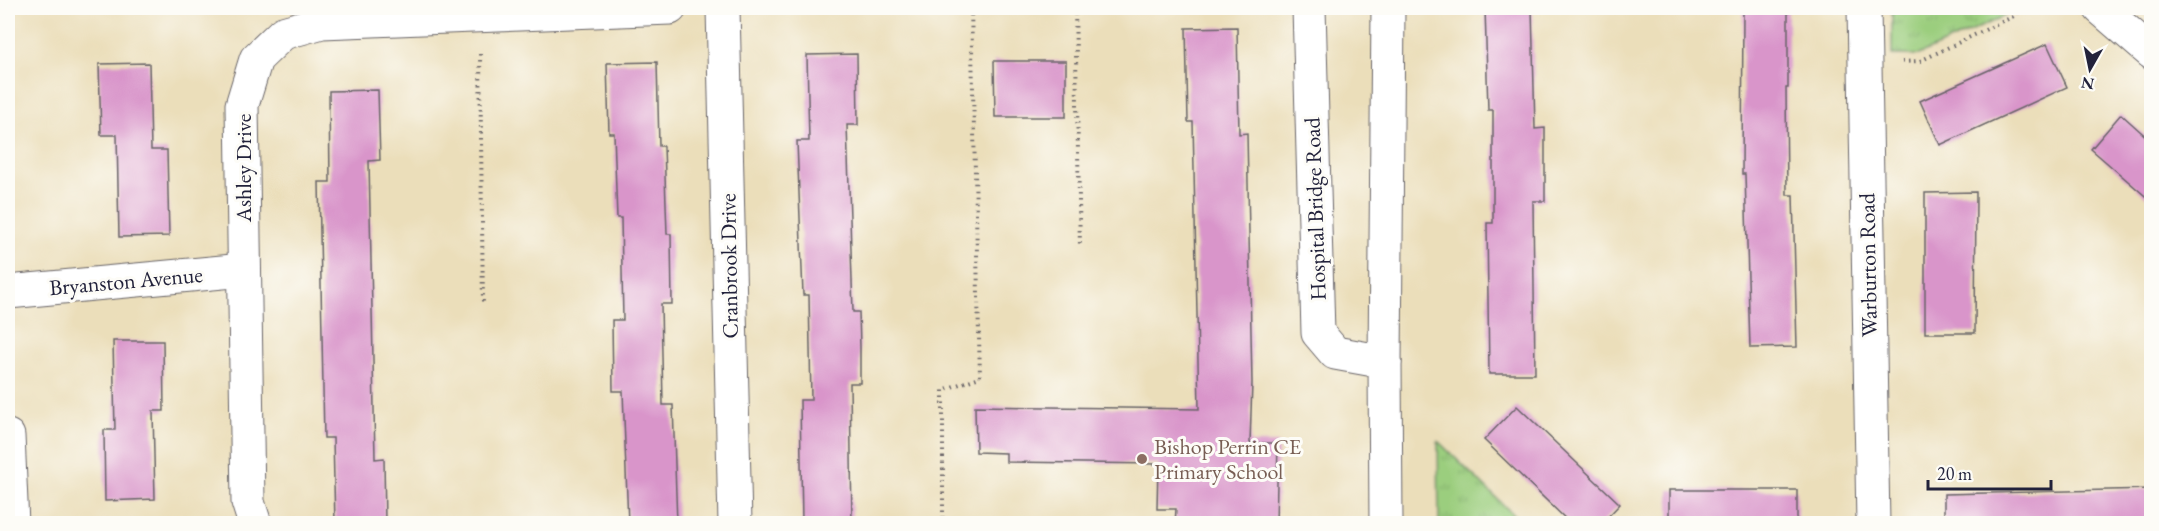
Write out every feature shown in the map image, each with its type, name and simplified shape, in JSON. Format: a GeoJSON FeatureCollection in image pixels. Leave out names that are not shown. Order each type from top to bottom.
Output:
{"type":"FeatureCollection","features":[{"type":"Feature","properties":{"kind":"street","name":"Ashley Drive"},"geometry":{"type":"LineString","coordinates":[[255,524],[248,502],[242,105],[256,59],[284,33],[322,22],[670,8]]}},
{"type":"Feature","properties":{"kind":"street","name":"Cranbrook Drive"},"geometry":{"type":"LineString","coordinates":[[723,8],[735,524]]}},
{"type":"Feature","properties":{"kind":"street","name":"Hospital Bridge Road"},"geometry":{"type":"LineString","coordinates":[[1309,8],[1318,333],[1335,353],[1385,362]]}},
{"type":"Feature","properties":{"kind":"street"},"geometry":{"type":"LineString","coordinates":[[1386,524],[1388,8]]}},
{"type":"Feature","properties":{"kind":"street","name":"Warburton Road"},"geometry":{"type":"LineString","coordinates":[[1864,8],[1872,524]]}},
{"type":"Feature","properties":{"kind":"street"},"geometry":{"type":"LineString","coordinates":[[2100,8],[2151,53]]}},
{"type":"Feature","properties":{"kind":"street","name":"Bryanston Avenue"},"geometry":{"type":"LineString","coordinates":[[8,292],[244,270]]}},
{"type":"Feature","properties":{"kind":"street"},"geometry":{"type":"LineString","coordinates":[[8,436],[12,524]]}},
{"type":"Feature","properties":{"kind":"path"},"geometry":{"type":"LineString","coordinates":[[943,524],[944,390],[980,377],[971,8]]}},
{"type":"Feature","properties":{"kind":"path"},"geometry":{"type":"LineString","coordinates":[[1075,8],[1080,247]]}},
{"type":"Feature","properties":{"kind":"path"},"geometry":{"type":"LineString","coordinates":[[1865,64],[1920,61],[2012,17],[2022,8]]}},
{"type":"Feature","properties":{"kind":"path"},"geometry":{"type":"LineString","coordinates":[[479,15],[483,306]]}},
{"type":"Feature","properties":{"kind":"green space"},"geometry":{"type":"Polygon","coordinates":[[[1892,8],[2016,8],[2011,13],[1919,55],[1892,55],[1892,8]]]}},
{"type":"Feature","properties":{"kind":"green space"},"geometry":{"type":"Polygon","coordinates":[[[1438,441],[1522,523],[1439,523],[1438,441]]]}},
{"type":"Feature","properties":{"kind":"building"},"geometry":{"type":"Polygon","coordinates":[[[1485,8],[1532,8],[1535,129],[1545,128],[1545,201],[1533,201],[1535,374],[1489,374],[1487,223],[1493,223],[1493,110],[1488,110],[1485,8]]]}},
{"type":"Feature","properties":{"kind":"building"},"geometry":{"type":"Polygon","coordinates":[[[1743,8],[1788,8],[1787,195],[1793,195],[1797,347],[1750,348],[1745,174],[1742,174],[1743,8]]]}},
{"type":"Feature","properties":{"kind":"building"},"geometry":{"type":"Polygon","coordinates":[[[1237,27],[1239,134],[1247,133],[1252,383],[1250,443],[1278,443],[1276,524],[1175,524],[1176,509],[1157,509],[1158,464],[1006,462],[1006,453],[976,452],[975,406],[1199,409],[1193,122],[1188,122],[1186,28],[1237,27]]]}},
{"type":"Feature","properties":{"kind":"building"},"geometry":{"type":"Polygon","coordinates":[[[2047,44],[2067,87],[1940,145],[1920,101],[2047,44]]]}},
{"type":"Feature","properties":{"kind":"building"},"geometry":{"type":"Polygon","coordinates":[[[857,54],[858,125],[847,125],[853,312],[859,312],[860,347],[860,383],[850,383],[852,524],[802,524],[800,400],[811,400],[809,295],[803,295],[797,141],[809,141],[807,55],[857,54]]]}},
{"type":"Feature","properties":{"kind":"building"},"geometry":{"type":"Polygon","coordinates":[[[994,61],[1066,61],[1066,117],[995,117],[994,61]]]}},
{"type":"Feature","properties":{"kind":"building"},"geometry":{"type":"Polygon","coordinates":[[[657,62],[659,146],[664,146],[667,234],[671,234],[672,304],[661,304],[663,405],[673,405],[677,524],[628,524],[623,391],[613,391],[612,320],[623,320],[621,218],[617,218],[614,133],[609,133],[607,63],[657,62]]]}},
{"type":"Feature","properties":{"kind":"building"},"geometry":{"type":"Polygon","coordinates":[[[149,63],[151,150],[167,150],[169,236],[119,237],[117,135],[101,135],[99,64],[149,63]]]}},
{"type":"Feature","properties":{"kind":"building"},"geometry":{"type":"Polygon","coordinates":[[[378,90],[380,160],[369,161],[375,459],[384,458],[385,524],[335,524],[333,438],[324,438],[319,182],[330,182],[329,91],[378,90]]]}},
{"type":"Feature","properties":{"kind":"building"},"geometry":{"type":"Polygon","coordinates":[[[2121,114],[2151,141],[2151,201],[2091,149],[2121,114]]]}},
{"type":"Feature","properties":{"kind":"building"},"geometry":{"type":"Polygon","coordinates":[[[1976,192],[1975,333],[1925,333],[1925,193],[1976,192]]]}},
{"type":"Feature","properties":{"kind":"building"},"geometry":{"type":"Polygon","coordinates":[[[113,341],[163,341],[164,411],[153,411],[155,499],[105,501],[104,430],[115,430],[113,341]]]}},
{"type":"Feature","properties":{"kind":"building"},"geometry":{"type":"Polygon","coordinates":[[[1517,406],[1620,504],[1601,524],[1571,524],[1484,440],[1517,406]]]}},
{"type":"Feature","properties":{"kind":"building"},"geometry":{"type":"Polygon","coordinates":[[[2151,489],[2151,524],[1944,524],[1944,494],[2151,489]]]}},
{"type":"Feature","properties":{"kind":"building"},"geometry":{"type":"Polygon","coordinates":[[[1669,490],[1797,490],[1797,524],[1669,524],[1669,490]]]}},
{"type":"Feature","properties":{"kind":"place","name":"Bishop Perrin CE Primary School"},"geometry":{"type":"Point","coordinates":[1142,459]}}]}
